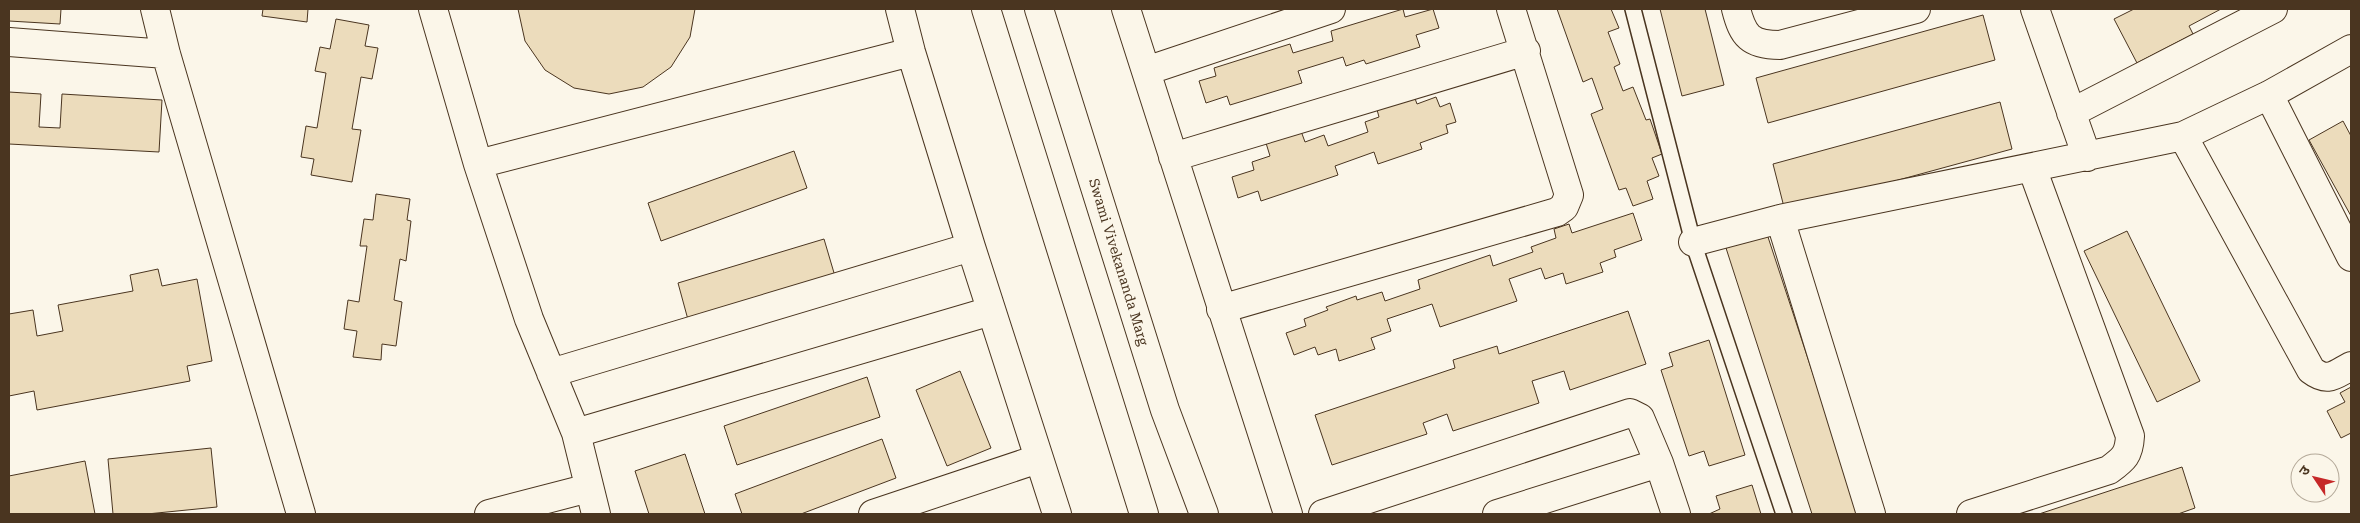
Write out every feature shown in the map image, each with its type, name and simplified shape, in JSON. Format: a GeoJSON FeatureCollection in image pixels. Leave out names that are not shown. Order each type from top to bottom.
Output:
{"type":"FeatureCollection","features":[{"type":"Feature","properties":{"kind":"street"},"geometry":{"type":"LineString","coordinates":[[155,9],[166,54],[301,514]]}},
{"type":"Feature","properties":{"kind":"street"},"geometry":{"type":"LineString","coordinates":[[433,9],[478,164],[529,319],[576,433],[596,514]]}},
{"type":"Feature","properties":{"kind":"street"},"geometry":{"type":"LineString","coordinates":[[900,9],[910,52],[1057,514]]}},
{"type":"Feature","properties":{"kind":"street"},"geometry":{"type":"LineString","coordinates":[[986,9],[1144,514]]}},
{"type":"Feature","properties":{"kind":"street","name":"Swami Vivekananda Marg"},"geometry":{"type":"LineString","coordinates":[[1039,9],[1165,410],[1204,514]]}},
{"type":"Feature","properties":{"kind":"street"},"geometry":{"type":"LineString","coordinates":[[1126,9],[1288,514]]}},
{"type":"Feature","properties":{"kind":"street"},"geometry":{"type":"LineString","coordinates":[[1146,71],[1331,9]]}},
{"type":"Feature","properties":{"kind":"street"},"geometry":{"type":"LineString","coordinates":[[1222,309],[1557,212],[1564,206],[1569,195],[1526,51],[1511,9]]}},
{"type":"Feature","properties":{"kind":"street"},"geometry":{"type":"LineString","coordinates":[[1736,9],[1742,28],[1753,40],[1766,45],[1780,45],[1916,9]]}},
{"type":"Feature","properties":{"kind":"street"},"geometry":{"type":"LineString","coordinates":[[2035,9],[2087,157]]}},
{"type":"Feature","properties":{"kind":"street"},"geometry":{"type":"LineString","coordinates":[[2072,113],[2273,9]]}},
{"type":"Feature","properties":{"kind":"street"},"geometry":{"type":"LineString","coordinates":[[9,42],[166,54]]}},
{"type":"Feature","properties":{"kind":"street"},"geometry":{"type":"LineString","coordinates":[[1693,242],[1780,219],[2183,136],[2269,95],[2351,49]]}},
{"type":"Feature","properties":{"kind":"street"},"geometry":{"type":"LineString","coordinates":[[1173,157],[1526,51]]}},
{"type":"Feature","properties":{"kind":"street"},"geometry":{"type":"LineString","coordinates":[[478,164],[910,52]]}},
{"type":"Feature","properties":{"kind":"street"},"geometry":{"type":"LineString","coordinates":[[2269,95],[2351,257]]}},
{"type":"Feature","properties":{"kind":"street"},"geometry":{"type":"LineString","coordinates":[[2183,136],[2311,370],[2322,378],[2327,378],[2351,366]]}},
{"type":"Feature","properties":{"kind":"street"},"geometry":{"type":"LineString","coordinates":[[1972,514],[2109,470],[2123,460],[2129,449],[2130,436],[2032,168]]}},
{"type":"Feature","properties":{"kind":"street"},"geometry":{"type":"LineString","coordinates":[[1780,219],[1871,514]]}},
{"type":"Feature","properties":{"kind":"street"},"geometry":{"type":"LineString","coordinates":[[551,373],[971,247]]}},
{"type":"Feature","properties":{"kind":"street"},"geometry":{"type":"LineString","coordinates":[[576,433],[991,311]]}},
{"type":"Feature","properties":{"kind":"street"},"geometry":{"type":"LineString","coordinates":[[1323,514],[1630,413],[1640,418],[1659,463],[1676,514]]}},
{"type":"Feature","properties":{"kind":"street"},"geometry":{"type":"LineString","coordinates":[[873,514],[1038,459]]}},
{"type":"Feature","properties":{"kind":"street"},"geometry":{"type":"LineString","coordinates":[[1497,514],[1659,463]]}},
{"type":"Feature","properties":{"kind":"street"},"geometry":{"type":"LineString","coordinates":[[489,514],[589,488]]}},
{"type":"Feature","properties":{"kind":"lane"},"geometry":{"type":"LineString","coordinates":[[1632,9],[1693,242],[1784,514]]}},
{"type":"Feature","properties":{"kind":"building"},"geometry":{"type":"Polygon","coordinates":[[[9,9],[61,9],[60,24],[9,21],[9,9]]]}},
{"type":"Feature","properties":{"kind":"building"},"geometry":{"type":"Polygon","coordinates":[[[263,9],[308,9],[307,22],[262,16],[263,9]]]}},
{"type":"Feature","properties":{"kind":"building"},"geometry":{"type":"Polygon","coordinates":[[[518,9],[695,9],[690,37],[671,67],[643,87],[609,94],[574,88],[545,70],[525,41],[518,9]]]}},
{"type":"Feature","properties":{"kind":"building"},"geometry":{"type":"Polygon","coordinates":[[[1403,9],[1405,17],[1433,9],[1439,28],[1416,35],[1420,47],[1366,64],[1364,60],[1346,66],[1343,57],[1298,71],[1302,83],[1230,105],[1227,96],[1206,103],[1199,81],[1216,76],[1214,68],[1290,44],[1293,53],[1333,41],[1331,31],[1403,9]]]}},
{"type":"Feature","properties":{"kind":"building"},"geometry":{"type":"Polygon","coordinates":[[[1557,9],[1611,9],[1619,28],[1608,32],[1620,64],[1614,67],[1623,91],[1633,87],[1646,120],[1650,119],[1662,154],[1652,158],[1659,176],[1647,181],[1653,199],[1633,206],[1626,188],[1619,190],[1591,114],[1603,109],[1592,78],[1583,82],[1557,9]]]}},
{"type":"Feature","properties":{"kind":"building"},"geometry":{"type":"Polygon","coordinates":[[[1660,9],[1705,9],[1724,85],[1682,96],[1660,9]]]}},
{"type":"Feature","properties":{"kind":"building"},"geometry":{"type":"Polygon","coordinates":[[[2134,9],[2221,9],[2189,26],[2193,34],[2137,63],[2114,19],[2134,9]]]}},
{"type":"Feature","properties":{"kind":"building"},"geometry":{"type":"Polygon","coordinates":[[[1983,15],[1995,60],[1768,123],[1756,78],[1983,15]]]}},
{"type":"Feature","properties":{"kind":"building"},"geometry":{"type":"Polygon","coordinates":[[[336,19],[369,25],[365,46],[378,48],[372,79],[361,77],[352,129],[361,130],[352,182],[311,175],[314,159],[301,157],[306,126],[317,128],[326,73],[315,71],[320,47],[330,49],[336,19]]]}},
{"type":"Feature","properties":{"kind":"building"},"geometry":{"type":"Polygon","coordinates":[[[9,92],[41,94],[39,127],[60,128],[62,94],[162,100],[159,152],[9,144],[9,92]]]}},
{"type":"Feature","properties":{"kind":"building"},"geometry":{"type":"Polygon","coordinates":[[[1413,93],[1417,104],[1436,97],[1440,107],[1450,103],[1456,122],[1446,125],[1448,133],[1420,143],[1422,149],[1378,164],[1374,152],[1335,166],[1338,175],[1261,201],[1258,191],[1238,198],[1232,177],[1254,170],[1252,162],[1270,156],[1266,143],[1301,131],[1305,142],[1324,135],[1328,146],[1368,132],[1365,122],[1379,117],[1376,106],[1413,93]]]}},
{"type":"Feature","properties":{"kind":"building"},"geometry":{"type":"Polygon","coordinates":[[[2000,102],[2012,149],[1785,211],[1773,164],[2000,102]]]}},
{"type":"Feature","properties":{"kind":"building"},"geometry":{"type":"Polygon","coordinates":[[[2343,121],[2351,136],[2351,216],[2309,140],[2343,121]]]}},
{"type":"Feature","properties":{"kind":"building"},"geometry":{"type":"Polygon","coordinates":[[[794,151],[807,188],[661,241],[648,203],[794,151]]]}},
{"type":"Feature","properties":{"kind":"building"},"geometry":{"type":"Polygon","coordinates":[[[376,194],[410,199],[407,220],[411,221],[406,261],[400,259],[394,300],[402,302],[396,346],[382,344],[381,360],[353,357],[357,331],[344,329],[348,300],[359,302],[367,246],[360,246],[364,219],[373,220],[376,194]]]}},
{"type":"Feature","properties":{"kind":"building"},"geometry":{"type":"Polygon","coordinates":[[[1633,213],[1642,240],[1614,250],[1616,257],[1600,263],[1603,272],[1566,284],[1563,273],[1545,279],[1541,268],[1509,279],[1517,301],[1440,327],[1432,304],[1387,319],[1391,331],[1371,338],[1375,349],[1339,361],[1336,349],[1318,355],[1315,347],[1294,355],[1286,333],[1306,326],[1304,319],[1328,310],[1326,307],[1356,296],[1357,300],[1382,292],[1385,301],[1420,289],[1418,280],[1490,255],[1493,266],[1533,252],[1531,247],[1556,238],[1554,229],[1569,224],[1572,233],[1633,213]]]}},
{"type":"Feature","properties":{"kind":"building"},"geometry":{"type":"Polygon","coordinates":[[[2127,231],[2200,381],[2157,402],[2084,251],[2127,231]]]}},
{"type":"Feature","properties":{"kind":"building"},"geometry":{"type":"Polygon","coordinates":[[[1767,234],[1859,514],[1812,514],[1726,248],[1767,234]]]}},
{"type":"Feature","properties":{"kind":"building"},"geometry":{"type":"Polygon","coordinates":[[[824,239],[837,283],[690,327],[678,283],[824,239]]]}},
{"type":"Feature","properties":{"kind":"building"},"geometry":{"type":"Polygon","coordinates":[[[158,269],[162,286],[197,279],[212,361],[187,366],[190,381],[37,410],[34,391],[9,396],[9,314],[33,310],[37,336],[63,331],[58,305],[133,291],[130,275],[158,269]]]}},
{"type":"Feature","properties":{"kind":"building"},"geometry":{"type":"Polygon","coordinates":[[[1628,311],[1646,364],[1570,390],[1564,371],[1532,381],[1539,403],[1453,431],[1447,414],[1423,423],[1427,434],[1332,465],[1315,415],[1455,368],[1453,360],[1497,346],[1499,354],[1628,311]]]}},
{"type":"Feature","properties":{"kind":"building"},"geometry":{"type":"Polygon","coordinates":[[[1709,340],[1745,455],[1709,466],[1704,451],[1689,456],[1661,370],[1673,366],[1669,353],[1709,340]]]}},
{"type":"Feature","properties":{"kind":"building"},"geometry":{"type":"Polygon","coordinates":[[[960,371],[991,448],[947,466],[916,390],[960,371]]]}},
{"type":"Feature","properties":{"kind":"building"},"geometry":{"type":"Polygon","coordinates":[[[867,377],[880,417],[737,465],[724,426],[867,377]]]}},
{"type":"Feature","properties":{"kind":"building"},"geometry":{"type":"Polygon","coordinates":[[[2351,387],[2351,433],[2341,438],[2327,411],[2345,402],[2340,393],[2351,387]]]}},
{"type":"Feature","properties":{"kind":"building"},"geometry":{"type":"Polygon","coordinates":[[[882,439],[896,478],[801,514],[742,514],[735,494],[882,439]]]}},
{"type":"Feature","properties":{"kind":"building"},"geometry":{"type":"Polygon","coordinates":[[[211,448],[217,507],[147,514],[113,514],[108,459],[211,448]]]}},
{"type":"Feature","properties":{"kind":"building"},"geometry":{"type":"Polygon","coordinates":[[[685,454],[705,514],[649,514],[635,471],[685,454]]]}},
{"type":"Feature","properties":{"kind":"building"},"geometry":{"type":"Polygon","coordinates":[[[85,461],[95,514],[9,514],[9,476],[85,461]]]}},
{"type":"Feature","properties":{"kind":"building"},"geometry":{"type":"Polygon","coordinates":[[[2182,467],[2195,508],[2178,514],[2039,514],[2182,467]]]}},
{"type":"Feature","properties":{"kind":"building"},"geometry":{"type":"Polygon","coordinates":[[[1752,485],[1761,514],[1709,514],[1720,509],[1716,496],[1752,485]]]}}]}
